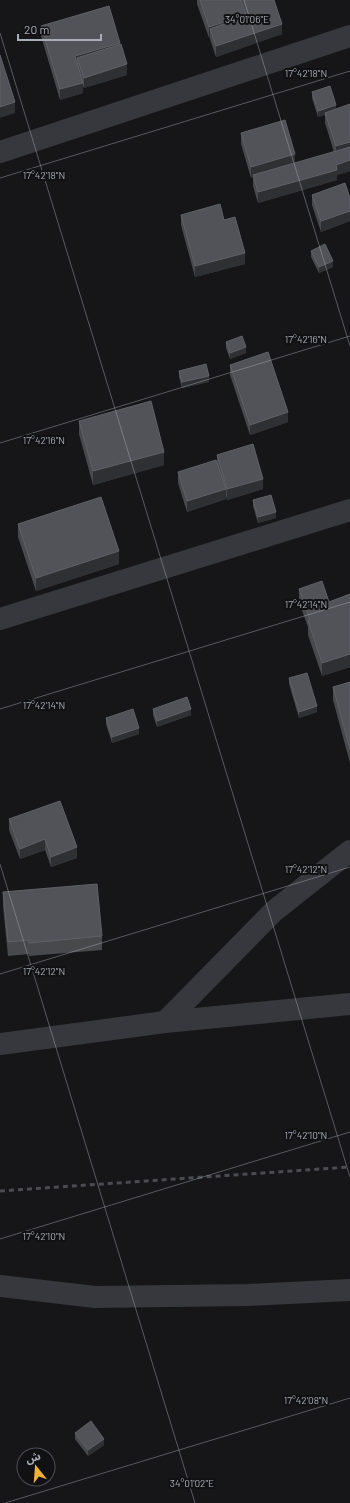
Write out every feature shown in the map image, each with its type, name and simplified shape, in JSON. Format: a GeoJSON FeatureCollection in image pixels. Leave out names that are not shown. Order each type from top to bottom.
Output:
{"type":"FeatureCollection","features":[{"type":"Feature","properties":{"kind":"street"},"geometry":{"type":"LineString","coordinates":[[0,152],[350,36]]}},
{"type":"Feature","properties":{"kind":"street"},"geometry":{"type":"LineString","coordinates":[[0,619],[350,510]]}},
{"type":"Feature","properties":{"kind":"street"},"geometry":{"type":"LineString","coordinates":[[165,1022],[274,911],[350,851]]}},
{"type":"Feature","properties":{"kind":"street"},"geometry":{"type":"LineString","coordinates":[[0,1044],[165,1022],[350,1004]]}},
{"type":"Feature","properties":{"kind":"street"},"geometry":{"type":"LineString","coordinates":[[0,1286],[94,1297],[248,1296],[350,1290]]}},
{"type":"Feature","properties":{"kind":"building"},"geometry":{"type":"Polygon","coordinates":[[[200,0],[241,0],[246,15],[209,27],[200,0]]]}},
{"type":"Feature","properties":{"kind":"building"},"geometry":{"type":"Polygon","coordinates":[[[244,0],[274,0],[282,24],[216,46],[210,29],[249,15],[244,0]]]}},
{"type":"Feature","properties":{"kind":"building"},"geometry":{"type":"Polygon","coordinates":[[[109,6],[120,43],[75,56],[83,83],[60,89],[41,26],[109,6]]]}},
{"type":"Feature","properties":{"kind":"building"},"geometry":{"type":"Polygon","coordinates":[[[121,44],[127,64],[84,78],[77,58],[121,44]]]}},
{"type":"Feature","properties":{"kind":"building"},"geometry":{"type":"Polygon","coordinates":[[[0,55],[15,102],[0,107],[0,55]]]}},
{"type":"Feature","properties":{"kind":"building"},"geometry":{"type":"Polygon","coordinates":[[[330,86],[336,105],[318,111],[312,92],[330,86]]]}},
{"type":"Feature","properties":{"kind":"building"},"geometry":{"type":"Polygon","coordinates":[[[350,104],[350,142],[336,146],[325,113],[350,104]]]}},
{"type":"Feature","properties":{"kind":"building"},"geometry":{"type":"Polygon","coordinates":[[[285,120],[295,154],[251,167],[241,133],[285,120]]]}},
{"type":"Feature","properties":{"kind":"building"},"geometry":{"type":"Polygon","coordinates":[[[350,147],[350,160],[336,165],[337,170],[258,192],[253,175],[350,147]]]}},
{"type":"Feature","properties":{"kind":"building"},"geometry":{"type":"Polygon","coordinates":[[[345,183],[350,198],[350,211],[321,221],[312,195],[345,183]]]}},
{"type":"Feature","properties":{"kind":"building"},"geometry":{"type":"Polygon","coordinates":[[[220,204],[224,220],[235,217],[245,253],[195,266],[181,215],[220,204]]]}},
{"type":"Feature","properties":{"kind":"building"},"geometry":{"type":"Polygon","coordinates":[[[325,244],[333,261],[319,267],[311,251],[325,244]]]}},
{"type":"Feature","properties":{"kind":"building"},"geometry":{"type":"Polygon","coordinates":[[[242,336],[246,347],[230,353],[226,342],[242,336]]]}},
{"type":"Feature","properties":{"kind":"building"},"geometry":{"type":"Polygon","coordinates":[[[268,352],[288,412],[250,425],[230,365],[268,352]]]}},
{"type":"Feature","properties":{"kind":"building"},"geometry":{"type":"Polygon","coordinates":[[[206,364],[209,376],[182,382],[179,371],[206,364]]]}},
{"type":"Feature","properties":{"kind":"building"},"geometry":{"type":"Polygon","coordinates":[[[151,401],[164,452],[93,471],[79,421],[151,401]]]}},
{"type":"Feature","properties":{"kind":"building"},"geometry":{"type":"Polygon","coordinates":[[[253,444],[263,479],[227,489],[217,455],[253,444]]]}},
{"type":"Feature","properties":{"kind":"building"},"geometry":{"type":"Polygon","coordinates":[[[216,460],[226,489],[187,501],[178,472],[216,460]]]}},
{"type":"Feature","properties":{"kind":"building"},"geometry":{"type":"Polygon","coordinates":[[[271,495],[276,512],[258,517],[253,500],[271,495]]]}},
{"type":"Feature","properties":{"kind":"building"},"geometry":{"type":"Polygon","coordinates":[[[101,497],[119,551],[36,578],[18,524],[101,497]]]}},
{"type":"Feature","properties":{"kind":"building"},"geometry":{"type":"Polygon","coordinates":[[[322,581],[329,602],[350,594],[350,654],[322,663],[308,621],[310,620],[299,589],[322,581]]]}},
{"type":"Feature","properties":{"kind":"building"},"geometry":{"type":"Polygon","coordinates":[[[307,673],[317,706],[299,712],[289,678],[307,673]]]}},
{"type":"Feature","properties":{"kind":"building"},"geometry":{"type":"Polygon","coordinates":[[[350,682],[350,749],[333,687],[350,682]]]}},
{"type":"Feature","properties":{"kind":"building"},"geometry":{"type":"Polygon","coordinates":[[[187,697],[191,709],[157,721],[153,709],[187,697]]]}},
{"type":"Feature","properties":{"kind":"building"},"geometry":{"type":"Polygon","coordinates":[[[133,709],[139,728],[112,737],[106,718],[133,709]]]}},
{"type":"Feature","properties":{"kind":"building"},"geometry":{"type":"Polygon","coordinates":[[[60,801],[77,847],[51,857],[45,839],[20,849],[9,819],[60,801]]]}},
{"type":"Feature","properties":{"kind":"building"},"geometry":{"type":"Polygon","coordinates":[[[97,884],[102,936],[29,943],[29,940],[8,942],[3,892],[97,884]]]}},
{"type":"Feature","properties":{"kind":"building"},"geometry":{"type":"Polygon","coordinates":[[[91,1421],[104,1439],[88,1450],[75,1433],[91,1421]]]}},
{"type":"Feature","properties":{"kind":"railway"},"geometry":{"type":"LineString","coordinates":[[0,1191],[350,1167]]}}]}
